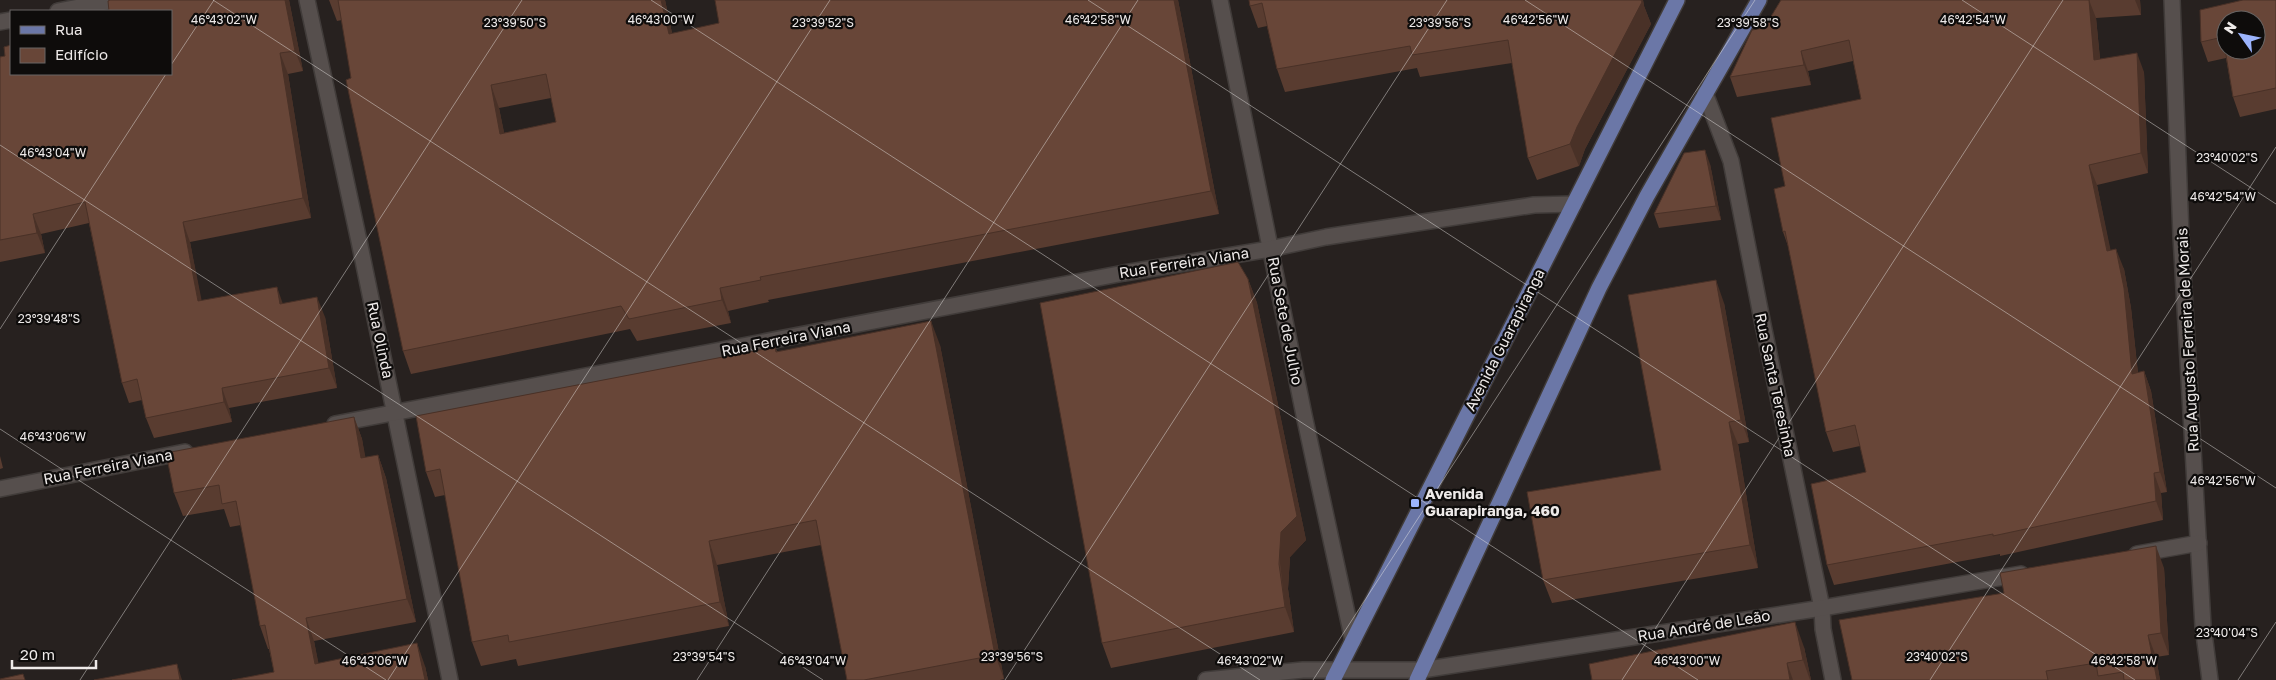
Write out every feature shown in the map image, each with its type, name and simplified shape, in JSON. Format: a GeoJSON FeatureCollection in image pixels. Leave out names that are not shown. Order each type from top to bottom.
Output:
{"type":"FeatureCollection","features":[{"type":"Feature","properties":{"kind":"main road","name":"Avenida Guarapiranga"},"geometry":{"type":"LineString","coordinates":[[1335,675],[1677,0]]}},
{"type":"Feature","properties":{"kind":"main road"},"geometry":{"type":"LineString","coordinates":[[1420,675],[1599,288],[1647,196],[1759,0]]}},
{"type":"Feature","properties":{"kind":"street"},"geometry":{"type":"LineString","coordinates":[[63,10],[117,0]]}},
{"type":"Feature","properties":{"kind":"street","name":"Rua Olinda"},"geometry":{"type":"LineString","coordinates":[[307,0],[450,680]]}},
{"type":"Feature","properties":{"kind":"street","name":"Rua Sete de Julho"},"geometry":{"type":"LineString","coordinates":[[1220,0],[1270,249],[1353,641]]}},
{"type":"Feature","properties":{"kind":"street","name":"Rua Augusto Ferreira de Morais"},"geometry":{"type":"LineString","coordinates":[[2172,0],[2182,246],[2202,626],[2210,680]]}},
{"type":"Feature","properties":{"kind":"street","name":"Rua Santa Teresinha"},"geometry":{"type":"LineString","coordinates":[[1705,93],[1731,161],[1822,608],[1823,629],[1833,680]]}},
{"type":"Feature","properties":{"kind":"street","name":"Rua Ferreira Viana"},"geometry":{"type":"LineString","coordinates":[[317,427],[1124,273],[1534,205],[1574,204]]}},
{"type":"Feature","properties":{"kind":"street","name":"Rua Ferreira Viana"},"geometry":{"type":"LineString","coordinates":[[0,489],[200,449]]}},
{"type":"Feature","properties":{"kind":"street"},"geometry":{"type":"LineString","coordinates":[[2122,557],[2199,544]]}},
{"type":"Feature","properties":{"kind":"street","name":"Rua André de Leão"},"geometry":{"type":"LineString","coordinates":[[1206,680],[1303,670],[1335,675],[1420,675],[2035,572]]}},
{"type":"Feature","properties":{"kind":"building"},"geometry":{"type":"Polygon","coordinates":[[[285,0],[295,51],[280,53],[303,198],[183,222],[198,301],[277,287],[280,304],[317,297],[329,368],[222,388],[224,402],[146,418],[137,379],[122,383],[85,202],[33,214],[37,233],[0,240],[0,57],[5,56],[4,47],[10,45],[10,75],[172,75],[172,10],[109,10],[108,1],[285,0]]]}},
{"type":"Feature","properties":{"kind":"building"},"geometry":{"type":"Polygon","coordinates":[[[338,0],[661,0],[669,34],[719,23],[715,0],[1174,0],[1211,191],[760,277],[761,280],[720,288],[722,300],[629,319],[621,306],[403,351],[346,80],[351,78],[338,0]],[[546,74],[491,85],[500,134],[556,122],[546,74]]]}},
{"type":"Feature","properties":{"kind":"building"},"geometry":{"type":"Polygon","coordinates":[[[1249,0],[1641,0],[1642,2],[1570,144],[1528,158],[1508,40],[1412,55],[1410,46],[1277,69],[1262,3],[1250,6],[1249,0]]]}},
{"type":"Feature","properties":{"kind":"building"},"geometry":{"type":"Polygon","coordinates":[[[1781,0],[2089,0],[2094,60],[2137,53],[2141,153],[2089,165],[2107,251],[2116,249],[2124,288],[2132,374],[2144,371],[2160,472],[2154,473],[2156,501],[1993,536],[1993,534],[1827,565],[1811,484],[1866,472],[1855,425],[1826,432],[1785,231],[1783,232],[1774,189],[1785,186],[1771,118],[1861,99],[1849,40],[1801,51],[1804,65],[1730,77],[1752,30],[1764,28],[1781,0]]]}},
{"type":"Feature","properties":{"kind":"building"},"geometry":{"type":"Polygon","coordinates":[[[2243,0],[2276,0],[2276,88],[2233,97],[2227,60],[2266,60],[2266,10],[2216,10],[2216,39],[2201,42],[2200,10],[2243,0]]]}},
{"type":"Feature","properties":{"kind":"building"},"geometry":{"type":"Polygon","coordinates":[[[1705,150],[1716,206],[1654,214],[1684,153],[1705,150]]]}},
{"type":"Feature","properties":{"kind":"building"},"geometry":{"type":"Polygon","coordinates":[[[1238,262],[1248,279],[1297,516],[1281,532],[1279,564],[1285,607],[1102,643],[1040,303],[1238,262]]]}},
{"type":"Feature","properties":{"kind":"building"},"geometry":{"type":"Polygon","coordinates":[[[1716,280],[1741,420],[1729,422],[1750,545],[1543,580],[1527,492],[1661,470],[1628,295],[1716,280]]]}},
{"type":"Feature","properties":{"kind":"building"},"geometry":{"type":"Polygon","coordinates":[[[931,321],[995,655],[864,680],[847,680],[816,520],[709,541],[720,602],[509,642],[508,635],[472,642],[440,469],[426,472],[416,416],[775,347],[776,352],[931,321]]]}},
{"type":"Feature","properties":{"kind":"building"},"geometry":{"type":"Polygon","coordinates":[[[354,417],[361,458],[378,455],[407,599],[306,618],[315,664],[417,643],[425,680],[232,680],[274,672],[265,625],[260,626],[236,501],[222,504],[219,485],[174,493],[166,453],[354,417]]]}},
{"type":"Feature","properties":{"kind":"building"},"geometry":{"type":"Polygon","coordinates":[[[2156,546],[2161,633],[2148,635],[2157,680],[2124,680],[2123,672],[2098,676],[2096,663],[2046,671],[2048,680],[1852,680],[1839,620],[2004,593],[2000,573],[2156,546]]]}},
{"type":"Feature","properties":{"kind":"building"},"geometry":{"type":"Polygon","coordinates":[[[1795,622],[1803,660],[1787,663],[1790,680],[1592,680],[1589,664],[1795,622]]]}},
{"type":"Feature","properties":{"kind":"building"},"geometry":{"type":"Polygon","coordinates":[[[177,664],[180,680],[94,680],[177,664]]]}},
{"type":"Feature","properties":{"kind":"building"},"geometry":{"type":"Polygon","coordinates":[[[23,674],[25,680],[0,680],[0,679],[23,674]]]}},
{"type":"Feature","properties":{"kind":"place","name":"Avenida Guarapiranga, 460"},"geometry":{"type":"Point","coordinates":[1415,503]}}]}
